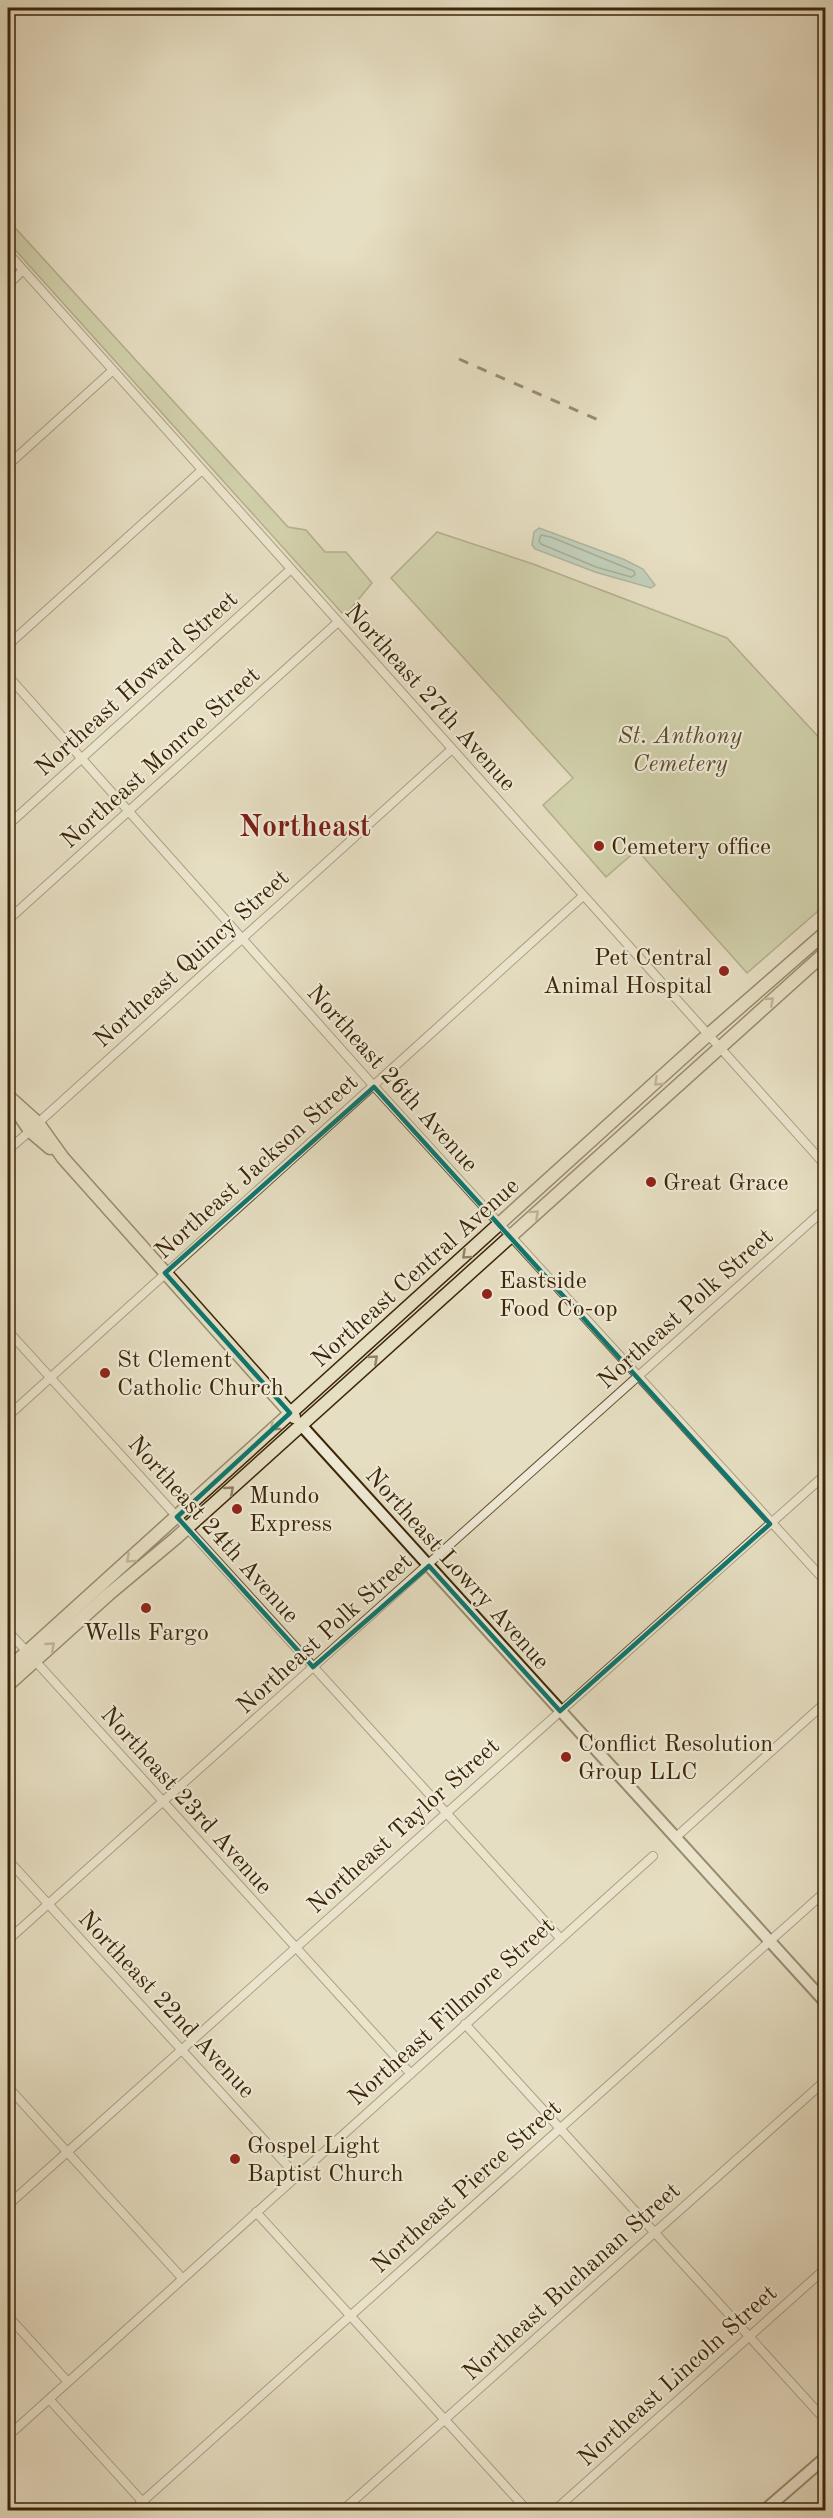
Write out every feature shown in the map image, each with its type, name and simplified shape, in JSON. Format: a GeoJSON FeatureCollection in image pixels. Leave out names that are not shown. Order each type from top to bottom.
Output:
{"type":"FeatureCollection","features":[{"type":"Feature","properties":{"kind":"main road","name":"Northeast Central Avenue"},"geometry":{"type":"LineString","coordinates":[[8,1685],[31,1656],[177,1517],[708,1035],[825,932]]}},
{"type":"Feature","properties":{"kind":"main road","name":"Northeast Central Avenue"},"geometry":{"type":"LineString","coordinates":[[8,1669],[31,1656],[187,1528],[825,952]]}},
{"type":"Feature","properties":{"kind":"main road","name":"Northeast Lowry Avenue"},"geometry":{"type":"LineString","coordinates":[[8,1097],[290,1413],[825,2003]]}},
{"type":"Feature","properties":{"kind":"main road"},"geometry":{"type":"LineString","coordinates":[[765,2511],[825,2457]]}},
{"type":"Feature","properties":{"kind":"street","name":"Northeast 27th Avenue"},"geometry":{"type":"LineString","coordinates":[[8,253],[825,1166]]}},
{"type":"Feature","properties":{"kind":"street"},"geometry":{"type":"LineString","coordinates":[[8,285],[24,270]]}},
{"type":"Feature","properties":{"kind":"street"},"geometry":{"type":"LineString","coordinates":[[8,465],[113,370]]}},
{"type":"Feature","properties":{"kind":"street"},"geometry":{"type":"LineString","coordinates":[[8,645],[202,470]]}},
{"type":"Feature","properties":{"kind":"street","name":"Northeast Howard Street"},"geometry":{"type":"LineString","coordinates":[[8,825],[291,570]]}},
{"type":"Feature","properties":{"kind":"street","name":"Northeast Monroe Street"},"geometry":{"type":"LineString","coordinates":[[8,921],[338,622]]}},
{"type":"Feature","properties":{"kind":"street","name":"Northeast 26th Avenue"},"geometry":{"type":"LineString","coordinates":[[8,676],[374,1087],[825,1582]]}},
{"type":"Feature","properties":{"kind":"street","name":"Northeast Quincy Street"},"geometry":{"type":"LineString","coordinates":[[8,1150],[452,750]]}},
{"type":"Feature","properties":{"kind":"street","name":"Northeast Jackson Street"},"geometry":{"type":"LineString","coordinates":[[8,1416],[583,896]]}},
{"type":"Feature","properties":{"kind":"street","name":"Northeast Polk Street"},"geometry":{"type":"LineString","coordinates":[[8,1941],[825,1208]]}},
{"type":"Feature","properties":{"kind":"street","name":"Northeast 24th Avenue"},"geometry":{"type":"LineString","coordinates":[[8,1331],[561,1939]]}},
{"type":"Feature","properties":{"kind":"street","name":"Northeast Taylor Street"},"geometry":{"type":"LineString","coordinates":[[8,2205],[825,1474]]}},
{"type":"Feature","properties":{"kind":"street","name":"Northeast 23rd Avenue"},"geometry":{"type":"LineString","coordinates":[[8,1631],[162,1803],[411,2074]]}},
{"type":"Feature","properties":{"kind":"street"},"geometry":{"type":"LineString","coordinates":[[675,1838],[825,1702]]}},
{"type":"Feature","properties":{"kind":"street","name":"Northeast Fillmore Street"},"geometry":{"type":"LineString","coordinates":[[8,2436],[653,1856]]}},
{"type":"Feature","properties":{"kind":"street","name":"Northeast 22nd Avenue"},"geometry":{"type":"LineString","coordinates":[[8,1860],[297,2176]]}},
{"type":"Feature","properties":{"kind":"street","name":"Northeast Pierce Street"},"geometry":{"type":"LineString","coordinates":[[133,2511],[825,1891]]}},
{"type":"Feature","properties":{"kind":"street"},"geometry":{"type":"LineString","coordinates":[[465,2024],[825,2421]]}},
{"type":"Feature","properties":{"kind":"street","name":"Northeast Buchanan Street"},"geometry":{"type":"LineString","coordinates":[[343,2511],[825,2080]]}},
{"type":"Feature","properties":{"kind":"street"},"geometry":{"type":"LineString","coordinates":[[8,2087],[182,2278]]}},
{"type":"Feature","properties":{"kind":"street"},"geometry":{"type":"LineString","coordinates":[[256,2212],[527,2511]]}},
{"type":"Feature","properties":{"kind":"street","name":"Northeast Lincoln Street"},"geometry":{"type":"LineString","coordinates":[[555,2511],[825,2268]]}},
{"type":"Feature","properties":{"kind":"street"},"geometry":{"type":"LineString","coordinates":[[8,2316],[68,2382]]}},
{"type":"Feature","properties":{"kind":"street"},"geometry":{"type":"LineString","coordinates":[[49,2399],[150,2511]]}},
{"type":"Feature","properties":{"kind":"highlighted area"},"geometry":{"type":"Polygon","coordinates":[[[374,1087],[770,1524],[560,1711],[429,1566],[313,1667],[177,1517],[290,1413],[165,1273],[374,1087]]]}},
{"type":"Feature","properties":{"kind":"green space"},"geometry":{"type":"Polygon","coordinates":[[[8,220],[288,527],[306,530],[325,552],[346,552],[372,583],[348,612],[342,613],[8,242],[8,220]]]}},
{"type":"Feature","properties":{"kind":"green space","name":"St. Anthony Cemetery"},"geometry":{"type":"Polygon","coordinates":[[[437,532],[533,564],[727,638],[825,744],[825,905],[747,973],[637,850],[606,877],[543,805],[573,778],[391,578],[437,532]]]}},
{"type":"Feature","properties":{"kind":"water"},"geometry":{"type":"Polygon","coordinates":[[[539,528],[623,559],[643,569],[655,585],[651,588],[595,572],[535,549],[532,545],[534,532],[539,528]]]}},
{"type":"Feature","properties":{"kind":"railway"},"geometry":{"type":"LineString","coordinates":[[459,359],[601,421]]}},
{"type":"Feature","properties":{"kind":"place","name":"Cemetery office"},"geometry":{"type":"Point","coordinates":[599,846]}},
{"type":"Feature","properties":{"kind":"place","name":"Pet Central Animal Hospital"},"geometry":{"type":"Point","coordinates":[724,971]}},
{"type":"Feature","properties":{"kind":"place","name":"Great Grace"},"geometry":{"type":"Point","coordinates":[651,1182]}},
{"type":"Feature","properties":{"kind":"place","name":"Eastside Food Co-op"},"geometry":{"type":"Point","coordinates":[487,1294]}},
{"type":"Feature","properties":{"kind":"place","name":"St Clement Catholic Church"},"geometry":{"type":"Point","coordinates":[105,1373]}},
{"type":"Feature","properties":{"kind":"place","name":"Mundo Express"},"geometry":{"type":"Point","coordinates":[237,1509]}},
{"type":"Feature","properties":{"kind":"place","name":"Wells Fargo"},"geometry":{"type":"Point","coordinates":[146,1608]}},
{"type":"Feature","properties":{"kind":"place","name":"Conflict Resolution Group LLC"},"geometry":{"type":"Point","coordinates":[566,1757]}},
{"type":"Feature","properties":{"kind":"place","name":"Gospel Light Baptist Church"},"geometry":{"type":"Point","coordinates":[235,2159]}},
{"type":"Feature","properties":{"kind":"district","name":"Northeast"},"geometry":{"type":"Point","coordinates":[305,826]}}]}
